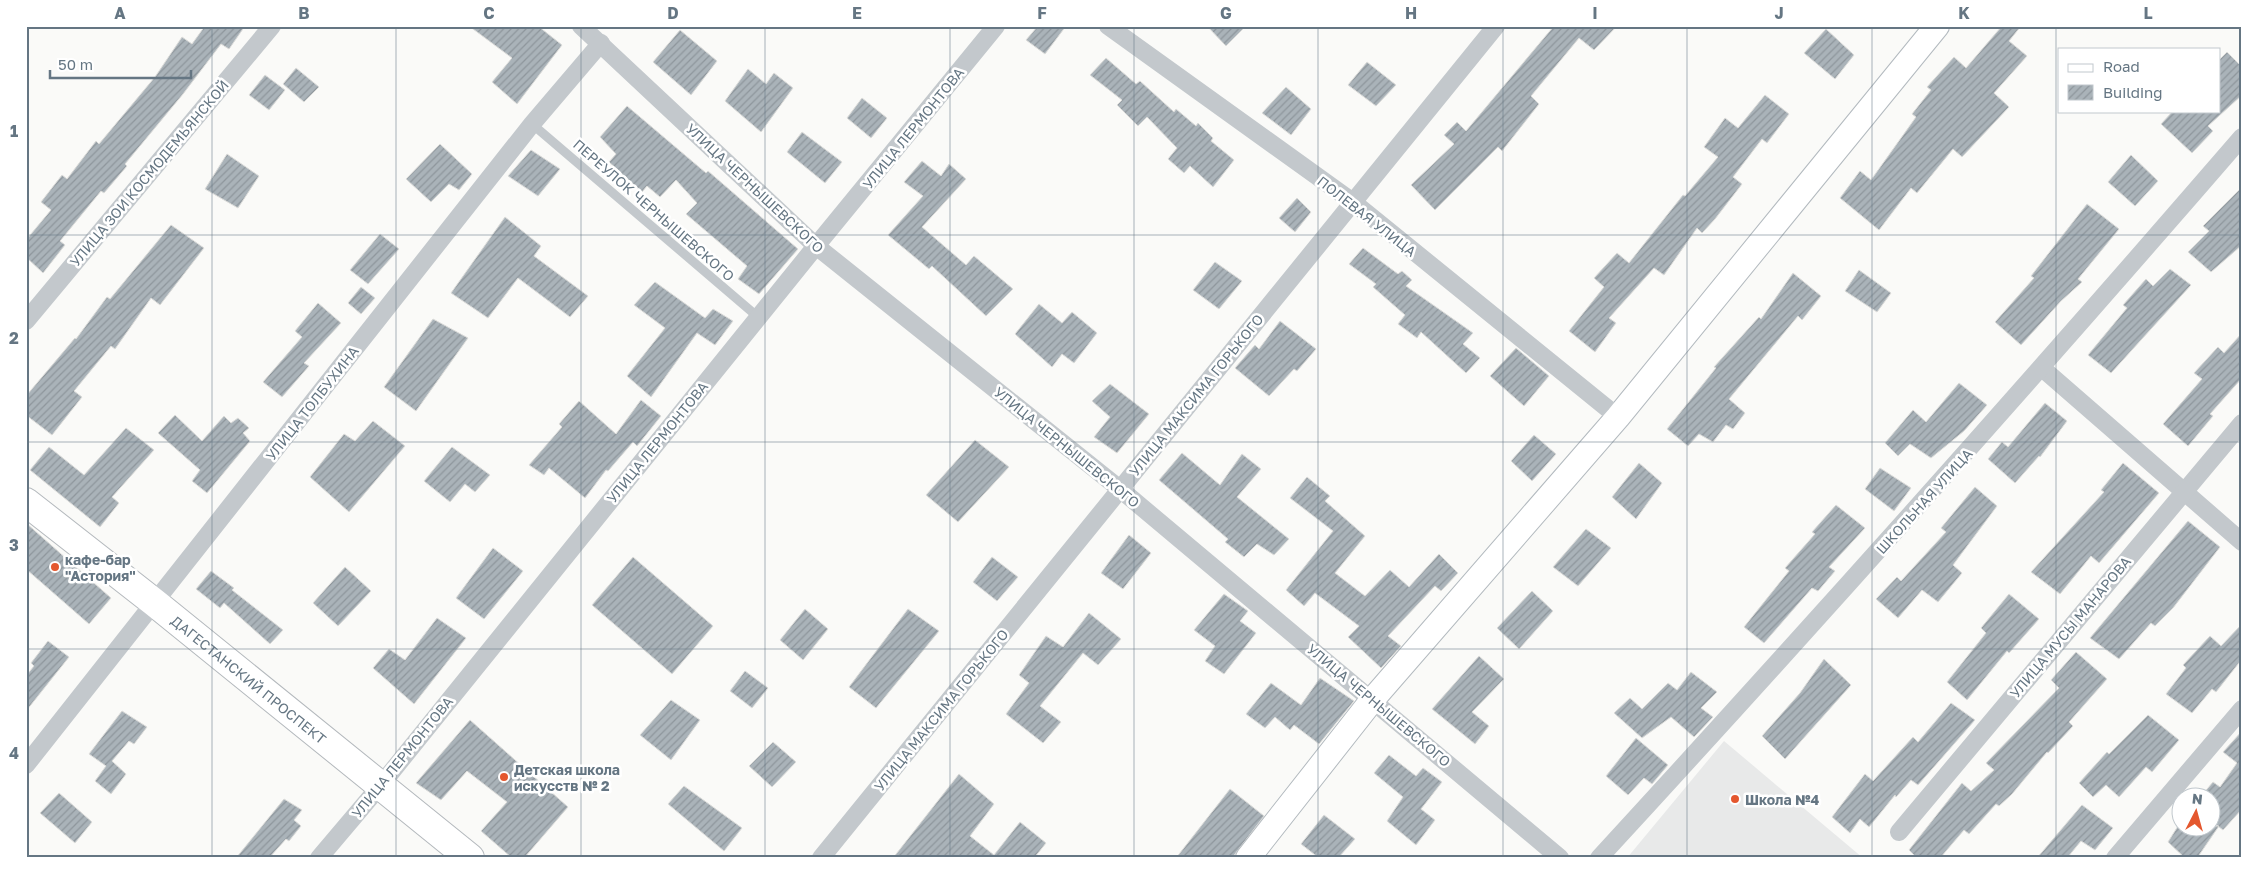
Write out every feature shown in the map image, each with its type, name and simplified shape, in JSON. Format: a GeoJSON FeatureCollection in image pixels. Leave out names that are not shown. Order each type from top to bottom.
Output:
{"type":"FeatureCollection","features":[{"type":"Feature","properties":{"kind":"highway","name":"ДАГЕСТАНСКИЙ ПРОСПЕКТ"},"geometry":{"type":"LineString","coordinates":[[26,502],[155,603],[470,858]]}},
{"type":"Feature","properties":{"kind":"street","name":"УЛИЦА ЗОИ КОСМОДЕМЬЯНСКОЙ"},"geometry":{"type":"LineString","coordinates":[[26,321],[272,26]]}},
{"type":"Feature","properties":{"kind":"street","name":"УЛИЦА ЧЕРНЫШЕВСКОГО"},"geometry":{"type":"LineString","coordinates":[[581,26],[816,246],[1120,489],[1373,699],[1560,858]]}},
{"type":"Feature","properties":{"kind":"street","name":"УЛИЦА ЛЕРМОНТОВА"},"geometry":{"type":"LineString","coordinates":[[318,858],[380,786],[758,317],[996,26]]}},
{"type":"Feature","properties":{"kind":"street","name":"ПОЛЕВАЯ УЛИЦА"},"geometry":{"type":"LineString","coordinates":[[1108,26],[1353,202],[1618,417]]}},
{"type":"Feature","properties":{"kind":"street","name":"УЛИЦА МАКСИМА ГОРЬКОГО"},"geometry":{"type":"LineString","coordinates":[[822,858],[1496,26]]}},
{"type":"Feature","properties":{"kind":"street"},"geometry":{"type":"LineString","coordinates":[[1248,858],[1373,699],[1618,417],[1936,26]]}},
{"type":"Feature","properties":{"kind":"street","name":"УЛИЦА ТОЛБУХИНА"},"geometry":{"type":"LineString","coordinates":[[26,765],[532,124],[601,43]]}},
{"type":"Feature","properties":{"kind":"street","name":"ШКОЛЬНАЯ УЛИЦА"},"geometry":{"type":"LineString","coordinates":[[1599,858],[1757,686],[2042,368],[2242,137]]}},
{"type":"Feature","properties":{"kind":"street"},"geometry":{"type":"LineString","coordinates":[[2042,368],[2242,542]]}},
{"type":"Feature","properties":{"kind":"street","name":"УЛИЦА МУСЫ МАНАРОВА"},"geometry":{"type":"LineString","coordinates":[[1899,832],[2242,423]]}},
{"type":"Feature","properties":{"kind":"street"},"geometry":{"type":"LineString","coordinates":[[2115,858],[2242,709]]}},
{"type":"Feature","properties":{"kind":"lane","name":"ПЕРЕУЛОК ЧЕРНЫШЕВСКОГО"},"geometry":{"type":"LineString","coordinates":[[532,124],[758,317]]}},
{"type":"Feature","properties":{"kind":"shaded area","name":"Школа №4"},"geometry":{"type":"Polygon","coordinates":[[[1724,741],[1863,858],[1627,858],[1724,741]]]}},
{"type":"Feature","properties":{"kind":"building"},"geometry":{"type":"Polygon","coordinates":[[[205,26],[245,26],[229,49],[221,44],[183,94],[125,164],[127,166],[104,193],[101,191],[60,241],[65,245],[43,273],[26,257],[26,240],[51,210],[41,202],[62,175],[67,179],[96,141],[99,144],[155,77],[182,37],[192,44],[205,26]]]}},
{"type":"Feature","properties":{"kind":"building"},"geometry":{"type":"Polygon","coordinates":[[[469,26],[538,26],[562,45],[517,104],[492,82],[512,58],[469,26]]]}},
{"type":"Feature","properties":{"kind":"building"},"geometry":{"type":"Polygon","coordinates":[[[1038,26],[1066,26],[1045,54],[1026,40],[1038,26]]]}},
{"type":"Feature","properties":{"kind":"building"},"geometry":{"type":"Polygon","coordinates":[[[1207,26],[1246,26],[1226,46],[1207,26]]]}},
{"type":"Feature","properties":{"kind":"building"},"geometry":{"type":"Polygon","coordinates":[[[1554,26],[1617,26],[1594,50],[1579,38],[1531,96],[1539,104],[1502,151],[1498,147],[1435,210],[1411,185],[1454,144],[1444,135],[1457,122],[1466,131],[1554,26]]]}},
{"type":"Feature","properties":{"kind":"building"},"geometry":{"type":"Polygon","coordinates":[[[2002,26],[2021,26],[2009,41],[2027,56],[1994,93],[2009,107],[1962,157],[1953,149],[1917,193],[1911,188],[1879,230],[1840,198],[1860,171],[1871,180],[1916,117],[1912,114],[1931,90],[1927,87],[1954,57],[1966,68],[2002,26]]]}},
{"type":"Feature","properties":{"kind":"building"},"geometry":{"type":"Polygon","coordinates":[[[1826,29],[1854,55],[1835,79],[1804,53],[1826,29]]]}},
{"type":"Feature","properties":{"kind":"building"},"geometry":{"type":"Polygon","coordinates":[[[680,30],[717,61],[691,95],[653,62],[680,30]]]}},
{"type":"Feature","properties":{"kind":"building"},"geometry":{"type":"Polygon","coordinates":[[[2227,52],[2242,67],[2242,95],[2208,126],[2213,131],[2192,153],[2161,124],[2172,112],[2220,112],[2220,59],[2227,52]]]}},
{"type":"Feature","properties":{"kind":"building"},"geometry":{"type":"Polygon","coordinates":[[[1106,58],[1136,84],[1140,81],[1174,112],[1176,109],[1196,126],[1198,123],[1213,138],[1211,141],[1234,160],[1213,187],[1190,166],[1184,173],[1168,159],[1177,148],[1147,117],[1138,126],[1117,105],[1122,100],[1090,75],[1106,58]]]}},
{"type":"Feature","properties":{"kind":"building"},"geometry":{"type":"Polygon","coordinates":[[[1367,62],[1396,85],[1376,106],[1348,85],[1367,62]]]}},
{"type":"Feature","properties":{"kind":"building"},"geometry":{"type":"Polygon","coordinates":[[[296,68],[319,87],[304,102],[283,84],[296,68]]]}},
{"type":"Feature","properties":{"kind":"building"},"geometry":{"type":"Polygon","coordinates":[[[748,69],[766,84],[774,73],[793,88],[761,132],[725,101],[748,69]]]}},
{"type":"Feature","properties":{"kind":"building"},"geometry":{"type":"Polygon","coordinates":[[[265,75],[285,90],[269,110],[249,95],[265,75]]]}},
{"type":"Feature","properties":{"kind":"building"},"geometry":{"type":"Polygon","coordinates":[[[1286,87],[1311,109],[1291,135],[1262,113],[1286,87]]]}},
{"type":"Feature","properties":{"kind":"building"},"geometry":{"type":"Polygon","coordinates":[[[1765,95],[1789,114],[1767,143],[1762,139],[1733,177],[1742,184],[1715,219],[1702,233],[1697,228],[1664,275],[1654,268],[1609,318],[1616,323],[1595,352],[1569,331],[1604,287],[1594,278],[1617,253],[1629,263],[1683,195],[1685,196],[1718,157],[1704,147],[1725,118],[1738,128],[1765,95]]]}},
{"type":"Feature","properties":{"kind":"building"},"geometry":{"type":"Polygon","coordinates":[[[862,98],[887,118],[871,138],[847,118],[862,98]]]}},
{"type":"Feature","properties":{"kind":"building"},"geometry":{"type":"Polygon","coordinates":[[[627,106],[706,173],[708,171],[798,249],[759,294],[738,279],[747,266],[686,214],[697,203],[676,180],[660,197],[647,186],[642,192],[609,162],[616,154],[600,137],[627,106]]]}},
{"type":"Feature","properties":{"kind":"building"},"geometry":{"type":"Polygon","coordinates":[[[802,132],[842,162],[825,183],[787,152],[802,132]]]}},
{"type":"Feature","properties":{"kind":"building"},"geometry":{"type":"Polygon","coordinates":[[[440,144],[472,174],[459,190],[449,184],[431,202],[406,179],[440,144]]]}},
{"type":"Feature","properties":{"kind":"building"},"geometry":{"type":"Polygon","coordinates":[[[531,150],[560,169],[538,196],[508,176],[531,150]]]}},
{"type":"Feature","properties":{"kind":"building"},"geometry":{"type":"Polygon","coordinates":[[[227,154],[259,176],[238,208],[205,189],[227,154]]]}},
{"type":"Feature","properties":{"kind":"building"},"geometry":{"type":"Polygon","coordinates":[[[2131,155],[2158,181],[2135,206],[2108,182],[2131,155]]]}},
{"type":"Feature","properties":{"kind":"building"},"geometry":{"type":"Polygon","coordinates":[[[922,161],[941,176],[949,164],[966,179],[922,227],[966,265],[974,256],[1013,289],[986,316],[932,266],[929,269],[888,235],[923,196],[904,182],[922,161]]]}},
{"type":"Feature","properties":{"kind":"building"},"geometry":{"type":"Polygon","coordinates":[[[2242,187],[2242,245],[2211,272],[2188,252],[2209,231],[2203,226],[2242,187]]]}},
{"type":"Feature","properties":{"kind":"building"},"geometry":{"type":"Polygon","coordinates":[[[1297,198],[1311,212],[1295,232],[1279,218],[1297,198]]]}},
{"type":"Feature","properties":{"kind":"building"},"geometry":{"type":"Polygon","coordinates":[[[2087,204],[2119,229],[2078,279],[2082,282],[2061,301],[2021,345],[1995,322],[2034,278],[2031,276],[2087,204]]]}},
{"type":"Feature","properties":{"kind":"building"},"geometry":{"type":"Polygon","coordinates":[[[505,217],[541,246],[534,256],[588,296],[570,317],[518,278],[488,318],[451,293],[505,217]]]}},
{"type":"Feature","properties":{"kind":"building"},"geometry":{"type":"Polygon","coordinates":[[[171,225],[204,248],[160,305],[151,298],[115,349],[111,346],[74,391],[82,397],[52,435],[26,415],[26,396],[76,339],[107,297],[110,299],[171,225]]]}},
{"type":"Feature","properties":{"kind":"building"},"geometry":{"type":"Polygon","coordinates":[[[380,234],[399,249],[368,284],[350,270],[380,234]]]}},
{"type":"Feature","properties":{"kind":"building"},"geometry":{"type":"Polygon","coordinates":[[[1363,248],[1398,274],[1402,271],[1412,280],[1406,286],[1473,333],[1463,344],[1480,358],[1466,373],[1421,332],[1417,338],[1398,324],[1405,315],[1373,287],[1376,284],[1349,264],[1363,248]]]}},
{"type":"Feature","properties":{"kind":"building"},"geometry":{"type":"Polygon","coordinates":[[[1215,262],[1242,281],[1219,309],[1193,290],[1215,262]]]}},
{"type":"Feature","properties":{"kind":"building"},"geometry":{"type":"Polygon","coordinates":[[[2170,269],[2191,285],[2111,373],[2088,355],[2127,308],[2123,305],[2146,279],[2153,286],[2170,269]]]}},
{"type":"Feature","properties":{"kind":"building"},"geometry":{"type":"Polygon","coordinates":[[[1859,270],[1891,293],[1877,312],[1845,291],[1859,270]]]}},
{"type":"Feature","properties":{"kind":"building"},"geometry":{"type":"Polygon","coordinates":[[[1793,273],[1821,296],[1802,320],[1798,316],[1729,399],[1745,413],[1733,429],[1726,425],[1713,442],[1699,434],[1688,446],[1667,429],[1716,368],[1714,367],[1759,317],[1761,319],[1793,273]]]}},
{"type":"Feature","properties":{"kind":"building"},"geometry":{"type":"Polygon","coordinates":[[[655,282],[705,318],[713,309],[733,321],[715,345],[697,333],[651,397],[627,376],[665,328],[634,305],[655,282]]]}},
{"type":"Feature","properties":{"kind":"building"},"geometry":{"type":"Polygon","coordinates":[[[361,287],[375,298],[361,314],[348,303],[361,287]]]}},
{"type":"Feature","properties":{"kind":"building"},"geometry":{"type":"Polygon","coordinates":[[[318,303],[341,323],[304,363],[309,366],[282,397],[263,382],[302,337],[295,331],[318,303]]]}},
{"type":"Feature","properties":{"kind":"building"},"geometry":{"type":"Polygon","coordinates":[[[1039,304],[1062,323],[1072,312],[1097,333],[1074,363],[1062,354],[1052,367],[1015,334],[1039,304]]]}},
{"type":"Feature","properties":{"kind":"building"},"geometry":{"type":"Polygon","coordinates":[[[433,319],[468,338],[416,411],[384,387],[433,319]]]}},
{"type":"Feature","properties":{"kind":"building"},"geometry":{"type":"Polygon","coordinates":[[[1280,321],[1316,349],[1297,371],[1294,369],[1269,396],[1235,368],[1255,345],[1259,349],[1280,321]]]}},
{"type":"Feature","properties":{"kind":"building"},"geometry":{"type":"Polygon","coordinates":[[[2242,333],[2242,378],[2210,414],[2213,416],[2188,446],[2163,424],[2202,379],[2194,373],[2218,347],[2224,353],[2242,333]]]}},
{"type":"Feature","properties":{"kind":"building"},"geometry":{"type":"Polygon","coordinates":[[[1516,348],[1549,376],[1524,406],[1490,376],[1516,348]]]}},
{"type":"Feature","properties":{"kind":"building"},"geometry":{"type":"Polygon","coordinates":[[[1959,383],[1987,405],[1964,431],[1931,458],[1910,444],[1898,456],[1885,443],[1913,410],[1926,422],[1959,383]]]}},
{"type":"Feature","properties":{"kind":"building"},"geometry":{"type":"Polygon","coordinates":[[[1110,384],[1149,414],[1117,453],[1094,437],[1110,417],[1092,401],[1110,384]]]}},
{"type":"Feature","properties":{"kind":"building"},"geometry":{"type":"Polygon","coordinates":[[[641,400],[661,416],[637,446],[633,442],[608,471],[606,470],[585,498],[549,468],[544,475],[529,465],[562,427],[559,424],[579,401],[616,434],[641,400]]]}},
{"type":"Feature","properties":{"kind":"building"},"geometry":{"type":"Polygon","coordinates":[[[2045,403],[2067,421],[2040,457],[2015,483],[1988,459],[2002,442],[2008,447],[2045,403]]]}},
{"type":"Feature","properties":{"kind":"building"},"geometry":{"type":"Polygon","coordinates":[[[175,415],[202,441],[224,416],[231,423],[238,418],[249,428],[243,433],[250,441],[207,493],[192,481],[200,470],[158,433],[175,415]]]}},
{"type":"Feature","properties":{"kind":"building"},"geometry":{"type":"Polygon","coordinates":[[[373,421],[405,446],[349,512],[310,477],[344,434],[355,441],[373,421]]]}},
{"type":"Feature","properties":{"kind":"building"},"geometry":{"type":"Polygon","coordinates":[[[126,428],[154,450],[112,497],[119,503],[100,527],[30,470],[49,447],[84,475],[126,428]]]}},
{"type":"Feature","properties":{"kind":"building"},"geometry":{"type":"Polygon","coordinates":[[[1534,435],[1556,454],[1532,481],[1511,461],[1534,435]]]}},
{"type":"Feature","properties":{"kind":"building"},"geometry":{"type":"Polygon","coordinates":[[[975,440],[1009,467],[958,522],[926,495],[975,440]]]}},
{"type":"Feature","properties":{"kind":"building"},"geometry":{"type":"Polygon","coordinates":[[[452,447],[490,475],[475,492],[465,484],[450,502],[424,481],[452,447]]]}},
{"type":"Feature","properties":{"kind":"building"},"geometry":{"type":"Polygon","coordinates":[[[1182,453],[1220,485],[1242,454],[1261,469],[1237,497],[1289,539],[1274,555],[1257,544],[1244,557],[1225,542],[1228,539],[1159,480],[1182,453]]]}},
{"type":"Feature","properties":{"kind":"building"},"geometry":{"type":"Polygon","coordinates":[[[1639,463],[1662,483],[1636,519],[1612,497],[1639,463]]]}},
{"type":"Feature","properties":{"kind":"building"},"geometry":{"type":"Polygon","coordinates":[[[2123,463],[2159,493],[2099,563],[2091,556],[2060,594],[2031,572],[2104,492],[2101,490],[2123,463]]]}},
{"type":"Feature","properties":{"kind":"building"},"geometry":{"type":"Polygon","coordinates":[[[1880,468],[1911,488],[1894,511],[1865,489],[1880,468]]]}},
{"type":"Feature","properties":{"kind":"building"},"geometry":{"type":"Polygon","coordinates":[[[1307,477],[1330,496],[1325,501],[1365,536],[1335,573],[1365,596],[1390,570],[1409,587],[1439,554],[1458,573],[1441,591],[1435,586],[1388,636],[1401,646],[1381,668],[1348,637],[1359,626],[1315,593],[1304,606],[1286,590],[1333,531],[1290,498],[1307,477]]]}},
{"type":"Feature","properties":{"kind":"building"},"geometry":{"type":"Polygon","coordinates":[[[1975,487],[1997,506],[1953,565],[1962,573],[1938,602],[1922,590],[1898,618],[1876,599],[1897,577],[1901,581],[1946,532],[1941,528],[1975,487]]]}},
{"type":"Feature","properties":{"kind":"building"},"geometry":{"type":"Polygon","coordinates":[[[1836,505],[1865,528],[1829,567],[1835,571],[1818,591],[1812,588],[1764,643],[1744,627],[1789,571],[1785,568],[1815,534],[1812,532],[1836,505]]]}},
{"type":"Feature","properties":{"kind":"building"},"geometry":{"type":"Polygon","coordinates":[[[2188,521],[2220,547],[2173,608],[2155,626],[2151,623],[2119,659],[2090,638],[2188,521]]]}},
{"type":"Feature","properties":{"kind":"building"},"geometry":{"type":"Polygon","coordinates":[[[26,523],[111,598],[89,624],[26,569],[26,523]]]}},
{"type":"Feature","properties":{"kind":"building"},"geometry":{"type":"Polygon","coordinates":[[[1586,529],[1611,548],[1578,586],[1553,567],[1586,529]]]}},
{"type":"Feature","properties":{"kind":"building"},"geometry":{"type":"Polygon","coordinates":[[[1129,535],[1151,553],[1123,589],[1101,573],[1129,535]]]}},
{"type":"Feature","properties":{"kind":"building"},"geometry":{"type":"Polygon","coordinates":[[[493,548],[523,571],[484,619],[456,598],[493,548]]]}},
{"type":"Feature","properties":{"kind":"building"},"geometry":{"type":"Polygon","coordinates":[[[633,557],[713,626],[672,674],[592,605],[633,557]]]}},
{"type":"Feature","properties":{"kind":"building"},"geometry":{"type":"Polygon","coordinates":[[[992,557],[1018,577],[997,601],[973,582],[992,557]]]}},
{"type":"Feature","properties":{"kind":"building"},"geometry":{"type":"Polygon","coordinates":[[[345,567],[371,591],[338,626],[313,603],[345,567]]]}},
{"type":"Feature","properties":{"kind":"building"},"geometry":{"type":"Polygon","coordinates":[[[211,571],[283,630],[270,644],[224,603],[220,608],[196,589],[211,571]]]}},
{"type":"Feature","properties":{"kind":"building"},"geometry":{"type":"Polygon","coordinates":[[[1532,591],[1553,611],[1519,649],[1497,628],[1532,591]]]}},
{"type":"Feature","properties":{"kind":"building"},"geometry":{"type":"Polygon","coordinates":[[[1224,594],[1248,611],[1240,621],[1256,633],[1224,674],[1205,661],[1215,646],[1194,630],[1224,594]]]}},
{"type":"Feature","properties":{"kind":"building"},"geometry":{"type":"Polygon","coordinates":[[[2009,594],[2039,619],[2009,653],[2007,651],[1967,700],[1947,682],[1986,633],[1981,628],[2009,594]]]}},
{"type":"Feature","properties":{"kind":"building"},"geometry":{"type":"Polygon","coordinates":[[[805,609],[828,629],[803,660],[780,640],[805,609]]]}},
{"type":"Feature","properties":{"kind":"building"},"geometry":{"type":"Polygon","coordinates":[[[908,609],[939,631],[876,708],[849,687],[908,609]]]}},
{"type":"Feature","properties":{"kind":"building"},"geometry":{"type":"Polygon","coordinates":[[[1089,613],[1121,639],[1098,665],[1083,653],[1040,706],[1061,722],[1043,743],[1006,714],[1029,683],[1019,675],[1046,636],[1063,647],[1089,613]]]}},
{"type":"Feature","properties":{"kind":"building"},"geometry":{"type":"Polygon","coordinates":[[[437,618],[466,638],[414,704],[373,668],[389,649],[405,660],[437,618]]]}},
{"type":"Feature","properties":{"kind":"building"},"geometry":{"type":"Polygon","coordinates":[[[2242,624],[2242,659],[2216,692],[2212,689],[2192,713],[2166,694],[2186,668],[2183,665],[2210,636],[2221,646],[2242,624]]]}},
{"type":"Feature","properties":{"kind":"building"},"geometry":{"type":"Polygon","coordinates":[[[48,641],[69,657],[26,711],[26,676],[34,666],[31,663],[48,641]]]}},
{"type":"Feature","properties":{"kind":"building"},"geometry":{"type":"Polygon","coordinates":[[[2076,652],[2107,679],[2069,722],[2073,726],[2047,752],[2012,794],[1999,806],[1996,804],[1969,834],[1964,830],[1940,858],[1917,858],[1909,850],[1962,783],[1971,791],[1994,770],[1986,763],[2059,688],[2051,680],[2076,652]]]}},
{"type":"Feature","properties":{"kind":"building"},"geometry":{"type":"Polygon","coordinates":[[[1479,656],[1504,679],[1472,712],[1489,726],[1475,744],[1432,709],[1479,656]]]}},
{"type":"Feature","properties":{"kind":"building"},"geometry":{"type":"Polygon","coordinates":[[[1824,659],[1851,685],[1785,759],[1762,736],[1800,693],[1824,659]]]}},
{"type":"Feature","properties":{"kind":"building"},"geometry":{"type":"Polygon","coordinates":[[[745,671],[768,688],[752,708],[730,691],[745,671]]]}},
{"type":"Feature","properties":{"kind":"building"},"geometry":{"type":"Polygon","coordinates":[[[1691,672],[1717,692],[1701,708],[1713,717],[1694,737],[1671,717],[1642,738],[1614,713],[1630,698],[1642,709],[1668,683],[1677,690],[1691,672]]]}},
{"type":"Feature","properties":{"kind":"building"},"geometry":{"type":"Polygon","coordinates":[[[1320,678],[1354,701],[1319,744],[1294,725],[1290,730],[1275,717],[1265,728],[1246,714],[1271,683],[1301,705],[1320,678]]]}},
{"type":"Feature","properties":{"kind":"building"},"geometry":{"type":"Polygon","coordinates":[[[671,700],[700,720],[671,760],[640,735],[671,700]]]}},
{"type":"Feature","properties":{"kind":"building"},"geometry":{"type":"Polygon","coordinates":[[[1951,703],[1975,720],[1918,785],[1911,780],[1896,797],[1895,795],[1869,827],[1860,819],[1850,833],[1832,817],[1865,774],[1873,781],[1913,737],[1918,742],[1951,703]]]}},
{"type":"Feature","properties":{"kind":"building"},"geometry":{"type":"Polygon","coordinates":[[[122,711],[147,727],[134,744],[129,741],[112,761],[126,774],[111,794],[95,781],[106,766],[89,754],[122,711]]]}},
{"type":"Feature","properties":{"kind":"building"},"geometry":{"type":"Polygon","coordinates":[[[2148,715],[2179,740],[2152,772],[2146,767],[2119,797],[2106,785],[2093,797],[2079,783],[2107,752],[2109,754],[2148,715]]]}},
{"type":"Feature","properties":{"kind":"building","name":"Детская школа искусств № 2"},"geometry":{"type":"Polygon","coordinates":[[[470,720],[568,807],[524,858],[512,858],[481,831],[507,802],[467,771],[441,800],[416,783],[470,720]]]}},
{"type":"Feature","properties":{"kind":"building"},"geometry":{"type":"Polygon","coordinates":[[[2242,731],[2242,809],[2223,830],[2220,828],[2220,787],[2237,763],[2223,752],[2242,731]]]}},
{"type":"Feature","properties":{"kind":"building"},"geometry":{"type":"Polygon","coordinates":[[[1636,738],[1668,765],[1652,784],[1644,778],[1628,795],[1606,776],[1636,738]]]}},
{"type":"Feature","properties":{"kind":"building"},"geometry":{"type":"Polygon","coordinates":[[[773,742],[796,762],[772,787],[749,766],[773,742]]]}},
{"type":"Feature","properties":{"kind":"building"},"geometry":{"type":"Polygon","coordinates":[[[1389,755],[1416,776],[1423,768],[1442,782],[1421,809],[1435,820],[1416,845],[1387,821],[1403,797],[1374,773],[1389,755]]]}},
{"type":"Feature","properties":{"kind":"building"},"geometry":{"type":"Polygon","coordinates":[[[959,774],[994,804],[970,836],[994,855],[1020,822],[1046,843],[1034,858],[893,858],[959,774]]]}},
{"type":"Feature","properties":{"kind":"building"},"geometry":{"type":"Polygon","coordinates":[[[2213,782],[2219,786],[2210,786],[2213,782]]]}},
{"type":"Feature","properties":{"kind":"building"},"geometry":{"type":"Polygon","coordinates":[[[684,786],[742,828],[724,851],[668,804],[684,786]]]}},
{"type":"Feature","properties":{"kind":"building"},"geometry":{"type":"Polygon","coordinates":[[[1230,789],[1264,816],[1232,858],[1176,858],[1230,789]]]}},
{"type":"Feature","properties":{"kind":"building"},"geometry":{"type":"Polygon","coordinates":[[[59,793],[92,822],[75,843],[40,813],[59,793]]]}},
{"type":"Feature","properties":{"kind":"building"},"geometry":{"type":"Polygon","coordinates":[[[284,799],[302,810],[294,820],[301,826],[289,841],[286,839],[269,858],[236,858],[284,799]]]}},
{"type":"Feature","properties":{"kind":"building"},"geometry":{"type":"Polygon","coordinates":[[[2082,805],[2113,828],[2095,850],[2081,841],[2067,858],[2037,858],[2082,805]]]}},
{"type":"Feature","properties":{"kind":"building"},"geometry":{"type":"Polygon","coordinates":[[[1324,815],[1355,839],[1338,858],[1319,858],[1301,844],[1324,815]]]}},
{"type":"Feature","properties":{"kind":"building"},"geometry":{"type":"Polygon","coordinates":[[[2172,836],[2212,836],[2197,858],[2185,858],[2168,842],[2172,836]]]}},
{"type":"Feature","properties":{"kind":"place","name":"кафе-бар \"Астория\""},"geometry":{"type":"Point","coordinates":[55,567]}},
{"type":"Feature","properties":{"kind":"place","name":"Детская школа искусств № 2"},"geometry":{"type":"Point","coordinates":[504,777]}},
{"type":"Feature","properties":{"kind":"place","name":"Школа №4"},"geometry":{"type":"Point","coordinates":[1735,799]}}]}
